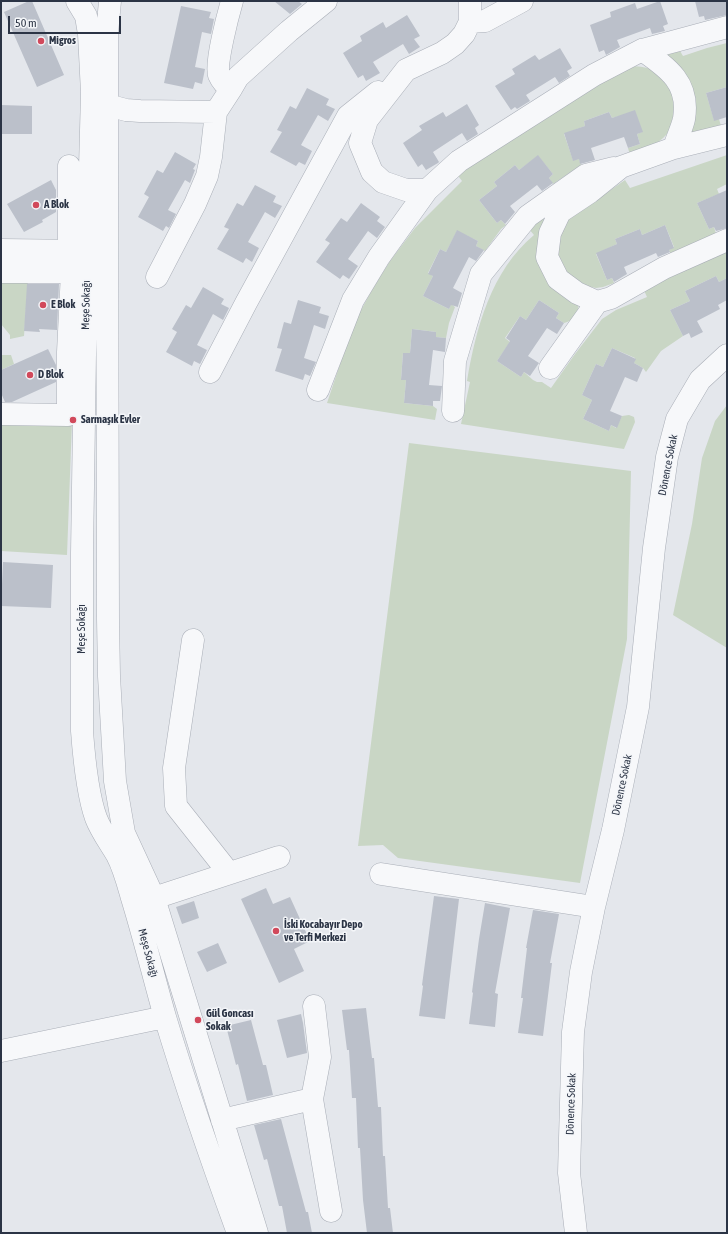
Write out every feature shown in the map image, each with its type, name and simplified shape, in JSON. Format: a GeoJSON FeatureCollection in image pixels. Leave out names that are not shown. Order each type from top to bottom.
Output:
{"type":"FeatureCollection","features":[{"type":"Feature","properties":{"kind":"street"},"geometry":{"type":"LineString","coordinates":[[77,1],[90,1]]}},
{"type":"Feature","properties":{"kind":"street","name":"Meşe Sokağı"},"geometry":{"type":"LineString","coordinates":[[77,1],[86,16],[91,48],[92,93],[78,251],[77,353],[82,554],[82,731],[84,756],[90,795],[96,818],[124,872],[146,942],[165,1017],[212,1161],[238,1233]]}},
{"type":"Feature","properties":{"kind":"street","name":"Meşe Sokağı"},"geometry":{"type":"LineString","coordinates":[[110,1],[107,34],[108,619],[115,781],[124,833],[154,898],[257,1233]]}},
{"type":"Feature","properties":{"kind":"street"},"geometry":{"type":"LineString","coordinates":[[231,89],[224,84],[218,74],[219,55],[232,1]]}},
{"type":"Feature","properties":{"kind":"street"},"geometry":{"type":"LineString","coordinates":[[157,277],[195,204],[207,176],[211,157],[216,112],[238,77],[289,31],[326,1]]}},
{"type":"Feature","properties":{"kind":"street"},"geometry":{"type":"LineString","coordinates":[[210,372],[348,116],[406,70],[442,53],[455,44],[464,34],[470,12],[485,21],[522,1]]}},
{"type":"Feature","properties":{"kind":"street"},"geometry":{"type":"LineString","coordinates":[[318,390],[353,300],[379,257],[427,190],[459,161],[594,75],[642,50],[727,27]]}},
{"type":"Feature","properties":{"kind":"street"},"geometry":{"type":"LineString","coordinates":[[642,50],[672,74],[681,87],[685,102],[684,119],[674,148]]}},
{"type":"Feature","properties":{"kind":"street"},"geometry":{"type":"LineString","coordinates":[[406,70],[367,120],[360,143],[372,172],[383,182],[406,190],[427,190]]}},
{"type":"Feature","properties":{"kind":"street"},"geometry":{"type":"LineString","coordinates":[[107,105],[126,110],[216,112]]}},
{"type":"Feature","properties":{"kind":"street"},"geometry":{"type":"LineString","coordinates":[[453,411],[455,361],[481,274],[528,216],[586,175],[621,167],[674,148],[727,135]]}},
{"type":"Feature","properties":{"kind":"street"},"geometry":{"type":"LineString","coordinates":[[1,250],[78,251],[69,166]]}},
{"type":"Feature","properties":{"kind":"street"},"geometry":{"type":"LineString","coordinates":[[597,302],[577,293],[558,279],[547,257],[550,233],[560,212],[590,192],[621,167]]}},
{"type":"Feature","properties":{"kind":"street"},"geometry":{"type":"LineString","coordinates":[[550,368],[597,302],[610,298],[664,268],[727,240]]}},
{"type":"Feature","properties":{"kind":"street"},"geometry":{"type":"LineString","coordinates":[[1,272],[72,272],[77,353],[68,415],[1,414]]}},
{"type":"Feature","properties":{"kind":"street","name":"Dönence Sokak"},"geometry":{"type":"LineString","coordinates":[[576,1233],[569,1173],[573,1032],[594,907],[638,707],[654,548],[667,457],[677,420],[700,380],[727,355]]}},
{"type":"Feature","properties":{"kind":"street"},"geometry":{"type":"LineString","coordinates":[[193,640],[174,768],[176,806],[229,873]]}},
{"type":"Feature","properties":{"kind":"street"},"geometry":{"type":"LineString","coordinates":[[154,898],[278,857]]}},
{"type":"Feature","properties":{"kind":"street"},"geometry":{"type":"LineString","coordinates":[[381,874],[594,907]]}},
{"type":"Feature","properties":{"kind":"street"},"geometry":{"type":"LineString","coordinates":[[314,1006],[320,1057],[312,1099],[331,1211]]}},
{"type":"Feature","properties":{"kind":"street"},"geometry":{"type":"LineString","coordinates":[[1,1051],[165,1017]]}},
{"type":"Feature","properties":{"kind":"street"},"geometry":{"type":"LineString","coordinates":[[222,1120],[312,1099]]}},
{"type":"Feature","properties":{"kind":"green space"},"geometry":{"type":"Polygon","coordinates":[[[727,43],[727,87],[706,93],[714,120],[719,119],[721,126],[699,133],[689,133],[661,52],[677,46],[683,56],[727,43]]]}},
{"type":"Feature","properties":{"kind":"green space"},"geometry":{"type":"Polygon","coordinates":[[[629,66],[651,69],[664,79],[673,92],[674,114],[669,131],[663,138],[650,147],[630,155],[628,148],[640,144],[637,134],[642,132],[635,112],[612,118],[609,112],[584,121],[585,126],[564,134],[573,160],[579,159],[581,165],[553,184],[549,178],[553,174],[538,156],[519,170],[515,165],[494,182],[497,186],[479,200],[497,223],[501,220],[506,225],[501,229],[485,251],[476,246],[478,241],[457,231],[446,252],[440,249],[428,273],[433,276],[423,296],[449,309],[451,304],[455,307],[449,323],[446,338],[436,337],[436,332],[412,329],[410,353],[403,353],[401,379],[406,380],[404,403],[433,406],[437,409],[435,420],[327,403],[353,325],[373,288],[390,261],[415,228],[462,181],[456,173],[629,66]]]}},
{"type":"Feature","properties":{"kind":"green space"},"geometry":{"type":"Polygon","coordinates":[[[727,155],[727,184],[717,189],[719,194],[697,203],[709,229],[714,227],[716,234],[671,255],[669,250],[674,247],[665,225],[642,235],[640,229],[615,239],[617,244],[596,254],[607,280],[612,278],[614,283],[596,288],[587,286],[569,277],[557,255],[559,239],[564,224],[570,218],[625,180],[630,188],[727,155]]]}},
{"type":"Feature","properties":{"kind":"green space"},"geometry":{"type":"Polygon","coordinates":[[[580,185],[542,238],[578,304],[578,310],[573,318],[564,323],[556,318],[559,313],[539,300],[526,320],[520,316],[505,338],[510,342],[497,361],[521,377],[524,372],[533,380],[542,382],[551,388],[602,319],[616,310],[647,297],[642,286],[727,249],[727,278],[719,282],[716,276],[685,291],[690,301],[670,310],[683,336],[661,351],[646,372],[643,368],[634,363],[635,358],[612,348],[603,367],[596,364],[582,395],[592,400],[583,419],[609,431],[611,425],[616,428],[622,416],[629,415],[634,417],[635,422],[624,449],[461,424],[470,382],[467,381],[475,341],[496,283],[519,249],[534,235],[528,228],[580,185]]]}},
{"type":"Feature","properties":{"kind":"green space"},"geometry":{"type":"Polygon","coordinates":[[[1,280],[28,281],[24,336],[10,339],[10,335],[1,324],[1,280]]]}},
{"type":"Feature","properties":{"kind":"green space"},"geometry":{"type":"Polygon","coordinates":[[[1,355],[11,355],[14,364],[1,370],[1,355]]]}},
{"type":"Feature","properties":{"kind":"green space"},"geometry":{"type":"Polygon","coordinates":[[[727,405],[727,648],[673,615],[692,524],[702,458],[715,421],[727,405]]]}},
{"type":"Feature","properties":{"kind":"green space"},"geometry":{"type":"Polygon","coordinates":[[[1,420],[72,421],[67,555],[1,551],[1,420]]]}},
{"type":"Feature","properties":{"kind":"green space"},"geometry":{"type":"Polygon","coordinates":[[[409,443],[631,471],[627,639],[580,883],[398,858],[383,845],[358,846],[409,443]]]}},
{"type":"Feature","properties":{"kind":"building"},"geometry":{"type":"Polygon","coordinates":[[[32,1],[64,75],[37,87],[4,12],[32,1]]]}},
{"type":"Feature","properties":{"kind":"building"},"geometry":{"type":"Polygon","coordinates":[[[274,1],[298,1],[302,4],[290,14],[274,1]]]}},
{"type":"Feature","properties":{"kind":"building"},"geometry":{"type":"Polygon","coordinates":[[[660,1],[668,24],[663,26],[665,31],[652,34],[650,28],[617,40],[620,47],[606,55],[604,50],[599,52],[590,25],[611,17],[610,12],[635,3],[637,9],[660,1]]]}},
{"type":"Feature","properties":{"kind":"building"},"geometry":{"type":"Polygon","coordinates":[[[695,1],[727,1],[727,15],[705,20],[704,16],[699,17],[695,1]]]}},
{"type":"Feature","properties":{"kind":"building"},"geometry":{"type":"Polygon","coordinates":[[[181,6],[211,12],[209,18],[214,19],[211,34],[202,32],[195,67],[205,69],[202,84],[195,82],[193,89],[164,83],[181,6]]]}},
{"type":"Feature","properties":{"kind":"building"},"geometry":{"type":"Polygon","coordinates":[[[407,15],[420,36],[414,39],[420,47],[409,54],[403,44],[373,62],[380,73],[366,81],[363,75],[358,78],[343,53],[362,41],[360,36],[383,22],[386,28],[407,15]]]}},
{"type":"Feature","properties":{"kind":"building"},"geometry":{"type":"Polygon","coordinates":[[[560,48],[572,68],[567,71],[570,76],[559,83],[555,77],[526,95],[530,101],[517,109],[515,107],[511,110],[495,86],[515,74],[512,69],[535,55],[539,60],[560,48]]]}},
{"type":"Feature","properties":{"kind":"building"},"geometry":{"type":"Polygon","coordinates":[[[727,87],[727,117],[714,121],[706,93],[727,87]]]}},
{"type":"Feature","properties":{"kind":"building"},"geometry":{"type":"Polygon","coordinates":[[[307,88],[329,99],[326,105],[335,109],[328,121],[318,115],[301,145],[312,151],[305,165],[299,162],[296,166],[270,152],[282,132],[277,130],[290,106],[296,109],[307,88]]]}},
{"type":"Feature","properties":{"kind":"building"},"geometry":{"type":"Polygon","coordinates":[[[467,104],[479,125],[475,128],[478,134],[467,141],[462,133],[433,152],[439,162],[438,163],[426,170],[422,164],[418,167],[403,143],[422,130],[419,126],[443,112],[446,117],[467,104]]]}},
{"type":"Feature","properties":{"kind":"building"},"geometry":{"type":"Polygon","coordinates":[[[1,105],[32,106],[32,134],[1,134],[1,105]]]}},
{"type":"Feature","properties":{"kind":"building"},"geometry":{"type":"Polygon","coordinates":[[[635,110],[643,132],[637,134],[640,144],[628,148],[624,137],[591,148],[595,160],[580,164],[579,159],[573,161],[564,133],[585,126],[584,121],[609,112],[612,118],[635,110]]]}},
{"type":"Feature","properties":{"kind":"building"},"geometry":{"type":"Polygon","coordinates":[[[175,152],[196,164],[193,169],[195,170],[190,183],[185,180],[168,210],[176,214],[169,228],[166,226],[163,231],[138,217],[149,197],[144,194],[157,170],[163,173],[175,152]]]}},
{"type":"Feature","properties":{"kind":"building"},"geometry":{"type":"Polygon","coordinates":[[[538,155],[553,174],[549,178],[553,183],[542,191],[537,185],[510,206],[515,212],[505,224],[501,220],[497,223],[479,200],[497,186],[494,182],[515,165],[519,170],[538,155]]]}},
{"type":"Feature","properties":{"kind":"building","name":"A Blok"},"geometry":{"type":"Polygon","coordinates":[[[51,180],[56,190],[56,212],[42,220],[43,222],[24,232],[7,204],[51,180]]]}},
{"type":"Feature","properties":{"kind":"building"},"geometry":{"type":"Polygon","coordinates":[[[255,185],[276,196],[273,202],[282,206],[275,218],[265,212],[248,242],[259,248],[252,262],[246,258],[243,263],[217,249],[229,229],[224,227],[237,203],[243,206],[255,185]]]}},
{"type":"Feature","properties":{"kind":"building"},"geometry":{"type":"Polygon","coordinates":[[[727,190],[727,228],[716,231],[714,227],[709,229],[697,203],[727,190]]]}},
{"type":"Feature","properties":{"kind":"building"},"geometry":{"type":"Polygon","coordinates":[[[361,203],[380,217],[377,221],[385,227],[377,238],[368,231],[348,259],[358,266],[349,279],[343,275],[340,279],[316,262],[330,243],[325,240],[341,218],[347,222],[361,203]]]}},
{"type":"Feature","properties":{"kind":"building"},"geometry":{"type":"Polygon","coordinates":[[[665,225],[674,248],[669,250],[670,252],[658,257],[656,253],[624,267],[627,274],[614,282],[612,278],[607,280],[596,253],[617,244],[615,239],[640,229],[642,235],[665,225]]]}},
{"type":"Feature","properties":{"kind":"building"},"geometry":{"type":"Polygon","coordinates":[[[457,230],[478,241],[476,246],[484,250],[476,261],[469,257],[453,288],[462,293],[458,307],[451,305],[449,309],[423,296],[433,276],[428,274],[440,249],[446,252],[457,230]]]}},
{"type":"Feature","properties":{"kind":"building"},"geometry":{"type":"Polygon","coordinates":[[[716,276],[719,282],[727,278],[727,300],[718,305],[720,309],[697,321],[703,332],[691,338],[689,333],[683,336],[670,310],[690,301],[685,291],[716,276]]]}},
{"type":"Feature","properties":{"kind":"building","name":"E Blok"},"geometry":{"type":"Polygon","coordinates":[[[27,284],[59,284],[57,330],[39,329],[40,332],[24,331],[27,284]]]}},
{"type":"Feature","properties":{"kind":"building"},"geometry":{"type":"Polygon","coordinates":[[[203,287],[224,299],[221,304],[229,308],[223,320],[213,314],[197,345],[207,350],[200,364],[194,361],[192,366],[166,352],[177,332],[172,329],[186,305],[191,308],[203,287]]]}},
{"type":"Feature","properties":{"kind":"building"},"geometry":{"type":"Polygon","coordinates":[[[298,300],[321,307],[319,313],[329,316],[325,329],[314,325],[304,358],[316,362],[310,376],[305,374],[303,380],[275,371],[282,349],[277,348],[284,322],[291,324],[298,300]]]}},
{"type":"Feature","properties":{"kind":"building"},"geometry":{"type":"Polygon","coordinates":[[[539,300],[559,313],[556,318],[564,323],[557,334],[547,328],[528,356],[539,363],[530,376],[524,372],[521,377],[497,361],[510,341],[506,338],[520,316],[526,320],[539,300]]]}},
{"type":"Feature","properties":{"kind":"building"},"geometry":{"type":"Polygon","coordinates":[[[412,329],[436,332],[436,337],[446,338],[445,352],[433,350],[429,385],[442,386],[440,401],[433,401],[433,406],[404,403],[406,380],[401,380],[403,353],[410,353],[412,329]]]}},
{"type":"Feature","properties":{"kind":"building"},"geometry":{"type":"Polygon","coordinates":[[[612,348],[636,359],[634,363],[643,368],[637,382],[625,377],[610,411],[622,416],[617,428],[611,425],[609,431],[583,419],[592,400],[582,395],[596,364],[603,367],[612,348]]]}},
{"type":"Feature","properties":{"kind":"building","name":"D Blok"},"geometry":{"type":"Polygon","coordinates":[[[48,349],[56,365],[56,382],[12,402],[5,402],[1,393],[1,370],[48,349]]]}},
{"type":"Feature","properties":{"kind":"building"},"geometry":{"type":"Polygon","coordinates":[[[3,562],[53,565],[51,608],[1,606],[3,562]]]}},
{"type":"Feature","properties":{"kind":"building"},"geometry":{"type":"Polygon","coordinates":[[[266,888],[273,904],[290,897],[310,941],[294,949],[304,971],[279,983],[241,899],[266,888]]]}},
{"type":"Feature","properties":{"kind":"building"},"geometry":{"type":"Polygon","coordinates":[[[434,896],[459,899],[445,1019],[419,1016],[434,896]]]}},
{"type":"Feature","properties":{"kind":"building"},"geometry":{"type":"Polygon","coordinates":[[[194,901],[199,918],[182,924],[176,907],[194,901]]]}},
{"type":"Feature","properties":{"kind":"building"},"geometry":{"type":"Polygon","coordinates":[[[485,903],[510,908],[495,993],[498,994],[495,1027],[469,1024],[479,939],[485,903]]]}},
{"type":"Feature","properties":{"kind":"building"},"geometry":{"type":"Polygon","coordinates":[[[533,910],[559,914],[550,963],[552,963],[543,1036],[518,1033],[523,998],[521,998],[526,948],[533,910]]]}},
{"type":"Feature","properties":{"kind":"building"},"geometry":{"type":"Polygon","coordinates":[[[218,943],[227,963],[207,972],[197,952],[218,943]]]}},
{"type":"Feature","properties":{"kind":"building"},"geometry":{"type":"Polygon","coordinates":[[[366,1008],[372,1058],[374,1058],[378,1107],[381,1107],[383,1156],[385,1156],[388,1208],[390,1208],[393,1233],[367,1233],[363,1200],[360,1148],[358,1148],[356,1098],[352,1098],[349,1050],[347,1050],[342,1010],[366,1008]]]}},
{"type":"Feature","properties":{"kind":"building"},"geometry":{"type":"Polygon","coordinates":[[[301,1014],[307,1053],[287,1058],[277,1020],[301,1014]]]}},
{"type":"Feature","properties":{"kind":"building"},"geometry":{"type":"Polygon","coordinates":[[[251,1020],[263,1065],[266,1065],[273,1095],[247,1101],[238,1064],[236,1065],[226,1026],[251,1020]]]}},
{"type":"Feature","properties":{"kind":"building"},"geometry":{"type":"Polygon","coordinates":[[[281,1119],[306,1212],[308,1212],[312,1233],[287,1233],[282,1206],[279,1206],[267,1159],[264,1160],[254,1125],[281,1119]]]}},
{"type":"Feature","properties":{"kind":"place","name":"Migros"},"geometry":{"type":"Point","coordinates":[41,41]}},
{"type":"Feature","properties":{"kind":"place","name":"A Blok"},"geometry":{"type":"Point","coordinates":[36,205]}},
{"type":"Feature","properties":{"kind":"place","name":"E Blok"},"geometry":{"type":"Point","coordinates":[43,305]}},
{"type":"Feature","properties":{"kind":"place","name":"D Blok"},"geometry":{"type":"Point","coordinates":[30,375]}},
{"type":"Feature","properties":{"kind":"place","name":"Sarmaşık Evler"},"geometry":{"type":"Point","coordinates":[73,420]}},
{"type":"Feature","properties":{"kind":"place","name":"İski Kocabayır Depo ve Terfi Merkezi"},"geometry":{"type":"Point","coordinates":[276,931]}},
{"type":"Feature","properties":{"kind":"place","name":"Gül Goncası Sokak"},"geometry":{"type":"Point","coordinates":[198,1020]}}]}
